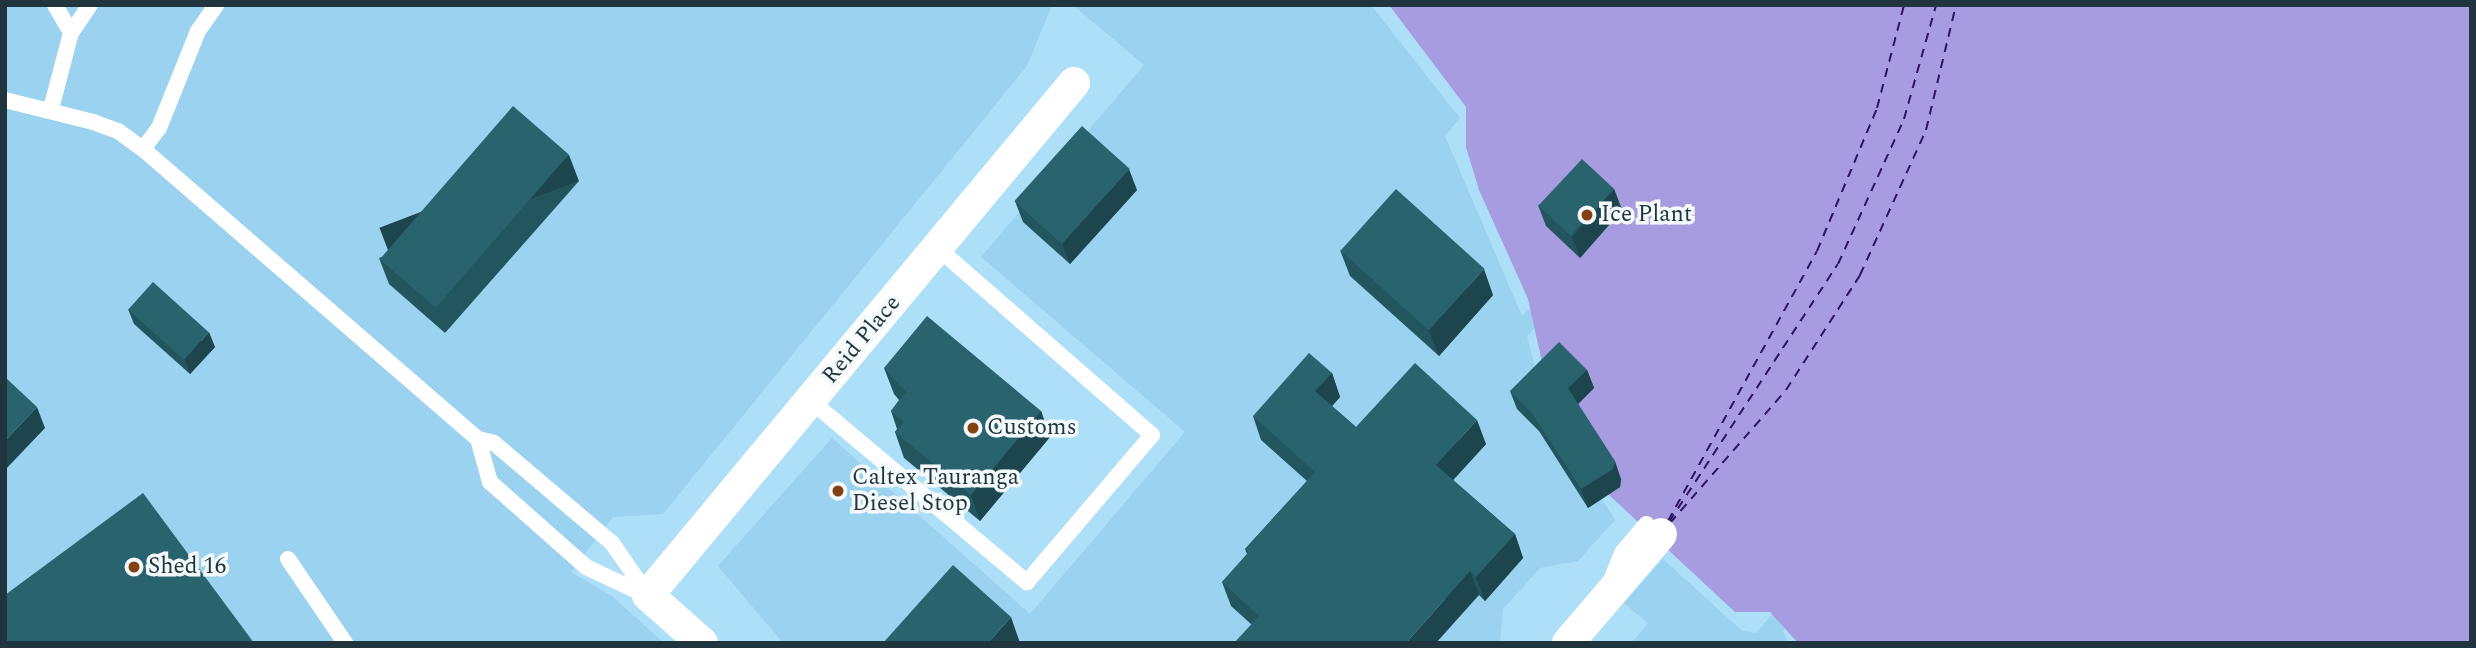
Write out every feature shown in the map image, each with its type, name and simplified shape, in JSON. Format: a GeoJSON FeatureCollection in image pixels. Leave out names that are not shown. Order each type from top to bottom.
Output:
{"type":"FeatureCollection","features":[{"type":"Feature","properties":{"kind":"street","name":"Reid Place"},"geometry":{"type":"LineString","coordinates":[[648,595],[1074,83]]}},
{"type":"Feature","properties":{"kind":"street"},"geometry":{"type":"LineString","coordinates":[[1568,643],[1654,529]]}},
{"type":"Feature","properties":{"kind":"street"},"geometry":{"type":"LineString","coordinates":[[648,595],[702,643]]}},
{"type":"Feature","properties":{"kind":"lane"},"geometry":{"type":"LineString","coordinates":[[55,5],[71,33]]}},
{"type":"Feature","properties":{"kind":"lane"},"geometry":{"type":"LineString","coordinates":[[51,109],[71,33],[90,5]]}},
{"type":"Feature","properties":{"kind":"lane"},"geometry":{"type":"LineString","coordinates":[[142,149],[159,128],[198,31],[216,5]]}},
{"type":"Feature","properties":{"kind":"lane"},"geometry":{"type":"LineString","coordinates":[[5,100],[51,109],[118,131],[142,149],[478,439],[494,443],[612,543],[648,595]]}},
{"type":"Feature","properties":{"kind":"lane"},"geometry":{"type":"LineString","coordinates":[[811,401],[1027,582],[1152,435],[938,248]]}},
{"type":"Feature","properties":{"kind":"lane"},"geometry":{"type":"LineString","coordinates":[[478,439],[490,482],[586,567],[648,595]]}},
{"type":"Feature","properties":{"kind":"lane"},"geometry":{"type":"LineString","coordinates":[[288,559],[345,643]]}},
{"type":"Feature","properties":{"kind":"shaded area"},"geometry":{"type":"Polygon","coordinates":[[[5,5],[1052,5],[1027,66],[663,514],[613,517],[571,572],[612,596],[664,643],[5,643],[5,5]]]}},
{"type":"Feature","properties":{"kind":"shaded area"},"geometry":{"type":"Polygon","coordinates":[[[1073,5],[1371,5],[1460,118],[1445,136],[1522,316],[1569,269],[1591,269],[1527,336],[1540,386],[1594,388],[1621,479],[1620,487],[1602,499],[1615,520],[1578,561],[1540,568],[1503,609],[1500,643],[783,643],[718,566],[832,438],[1030,614],[1185,432],[981,257],[1144,65],[1073,5]]]}},
{"type":"Feature","properties":{"kind":"shaded area"},"geometry":{"type":"Polygon","coordinates":[[[1389,5],[2471,5],[2471,643],[1798,643],[1770,612],[1735,612],[1608,494],[1546,380],[1528,299],[1479,190],[1466,147],[1466,107],[1389,5]]]}},
{"type":"Feature","properties":{"kind":"shaded area"},"geometry":{"type":"Polygon","coordinates":[[[1663,559],[1741,630],[1756,633],[1793,590],[1804,607],[1783,631],[1788,643],[1631,643],[1648,623],[1624,603],[1663,559]]]}},
{"type":"Feature","properties":{"kind":"building"},"geometry":{"type":"Polygon","coordinates":[[[513,106],[569,155],[436,308],[380,259],[513,106]]]}},
{"type":"Feature","properties":{"kind":"building"},"geometry":{"type":"Polygon","coordinates":[[[1082,126],[1130,169],[1062,244],[1014,201],[1082,126]]]}},
{"type":"Feature","properties":{"kind":"building"},"geometry":{"type":"Polygon","coordinates":[[[1582,159],[1614,189],[1571,236],[1538,206],[1582,159]]]}},
{"type":"Feature","properties":{"kind":"building"},"geometry":{"type":"Polygon","coordinates":[[[1396,189],[1484,269],[1429,330],[1340,251],[1396,189]]]}},
{"type":"Feature","properties":{"kind":"building"},"geometry":{"type":"Polygon","coordinates":[[[153,282],[209,332],[184,360],[128,309],[153,282]]]}},
{"type":"Feature","properties":{"kind":"building","name":"Customs"},"geometry":{"type":"Polygon","coordinates":[[[927,316],[1041,411],[971,495],[895,432],[904,422],[891,411],[906,392],[884,368],[927,316]]]}},
{"type":"Feature","properties":{"kind":"building"},"geometry":{"type":"Polygon","coordinates":[[[1559,342],[1587,370],[1568,388],[1615,461],[1613,469],[1581,489],[1532,413],[1510,391],[1559,342]]]}},
{"type":"Feature","properties":{"kind":"building"},"geometry":{"type":"Polygon","coordinates":[[[1309,353],[1332,373],[1315,391],[1356,427],[1415,363],[1477,420],[1436,465],[1515,534],[1476,577],[1470,571],[1406,643],[1234,643],[1259,616],[1222,582],[1249,552],[1245,549],[1315,472],[1253,416],[1309,353]]]}},
{"type":"Feature","properties":{"kind":"building"},"geometry":{"type":"Polygon","coordinates":[[[5,377],[37,407],[5,441],[5,377]]]}},
{"type":"Feature","properties":{"kind":"building","name":"Shed 16"},"geometry":{"type":"Polygon","coordinates":[[[143,493],[254,643],[5,643],[5,595],[143,493]]]}},
{"type":"Feature","properties":{"kind":"building"},"geometry":{"type":"Polygon","coordinates":[[[953,565],[1011,617],[988,643],[883,643],[953,565]]]}},
{"type":"Feature","properties":{"kind":"ferry route"},"geometry":{"type":"LineString","coordinates":[[1668,521],[1817,251],[1877,108],[1904,5]]}},
{"type":"Feature","properties":{"kind":"ferry route"},"geometry":{"type":"LineString","coordinates":[[1669,522],[1838,264],[1904,119],[1936,5]]}},
{"type":"Feature","properties":{"kind":"ferry route"},"geometry":{"type":"LineString","coordinates":[[1670,523],[1786,390],[1860,275],[1926,130],[1956,5]]}},
{"type":"Feature","properties":{"kind":"place","name":"Ice Plant"},"geometry":{"type":"Point","coordinates":[1587,215]}},
{"type":"Feature","properties":{"kind":"place","name":"Customs"},"geometry":{"type":"Point","coordinates":[973,428]}},
{"type":"Feature","properties":{"kind":"place","name":"Caltex Tauranga Diesel Stop"},"geometry":{"type":"Point","coordinates":[838,491]}},
{"type":"Feature","properties":{"kind":"place","name":"Shed 16"},"geometry":{"type":"Point","coordinates":[134,567]}}]}
